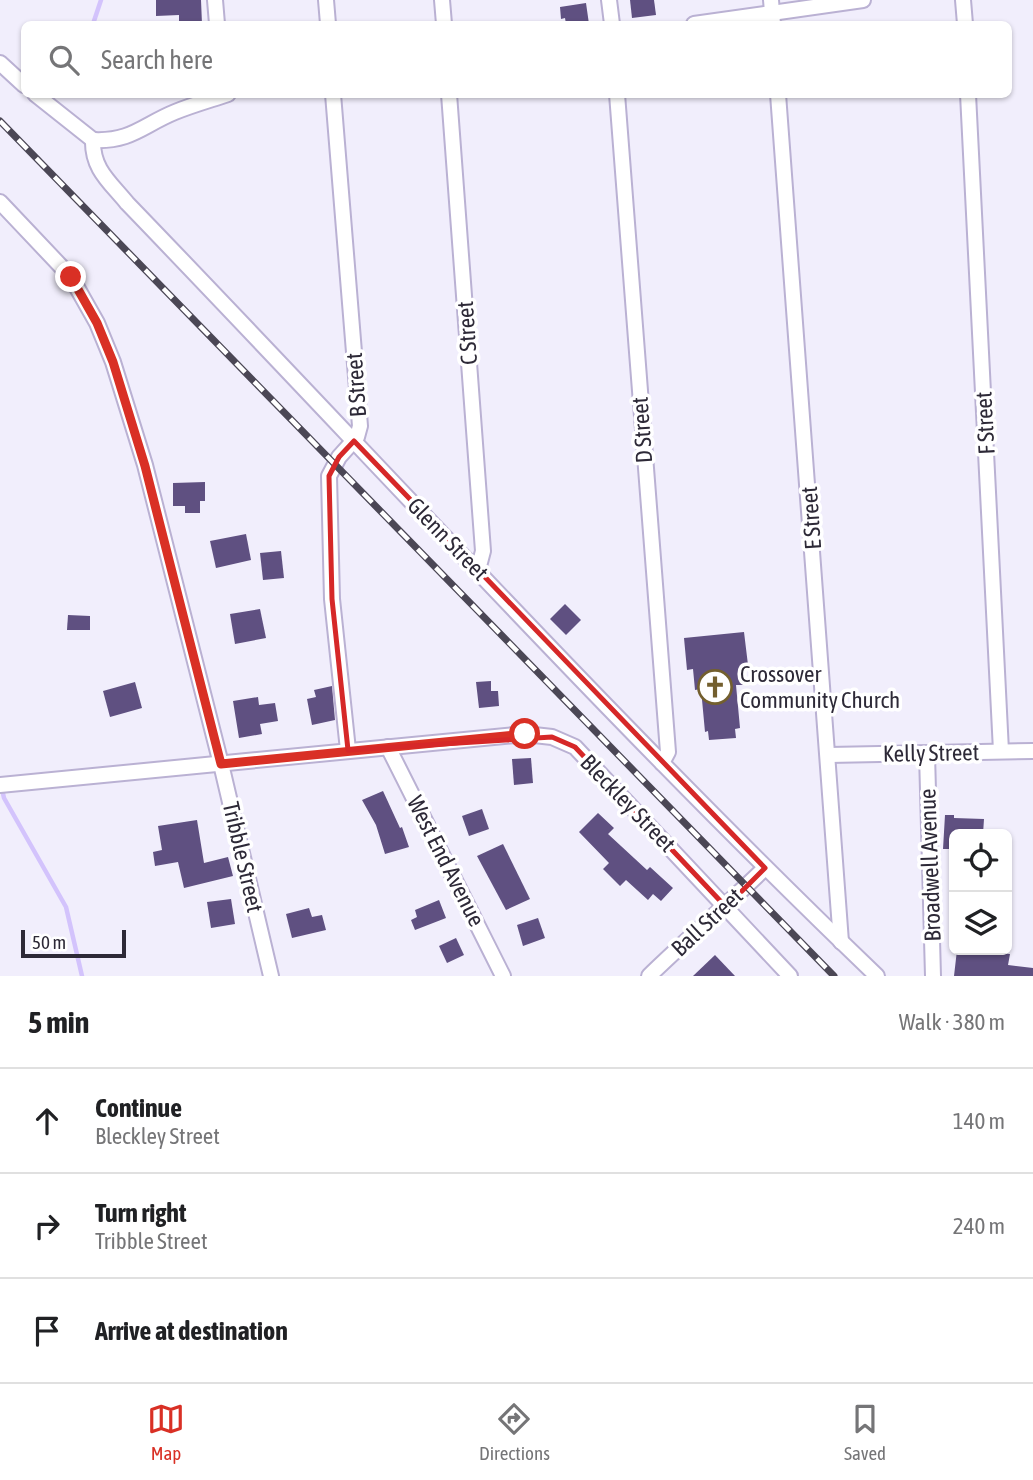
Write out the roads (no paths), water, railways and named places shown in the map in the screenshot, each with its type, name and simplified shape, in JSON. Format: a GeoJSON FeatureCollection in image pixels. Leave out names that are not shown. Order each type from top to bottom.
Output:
{"type":"FeatureCollection","features":[{"type":"Feature","properties":{"kind":"street"},"geometry":{"type":"LineString","coordinates":[[215,0],[218,21]]}},
{"type":"Feature","properties":{"kind":"street"},"geometry":{"type":"LineString","coordinates":[[326,0],[328,21]]}},
{"type":"Feature","properties":{"kind":"street"},"geometry":{"type":"LineString","coordinates":[[442,0],[444,21]]}},
{"type":"Feature","properties":{"kind":"street"},"geometry":{"type":"LineString","coordinates":[[609,0],[612,21]]}},
{"type":"Feature","properties":{"kind":"street"},"geometry":{"type":"LineString","coordinates":[[715,21],[863,0]]}},
{"type":"Feature","properties":{"kind":"street"},"geometry":{"type":"LineString","coordinates":[[963,0],[965,21]]}},
{"type":"Feature","properties":{"kind":"street"},"geometry":{"type":"LineString","coordinates":[[0,63],[21,82]]}},
{"type":"Feature","properties":{"kind":"street"},"geometry":{"type":"LineString","coordinates":[[40,98],[93,140],[113,141],[134,134],[173,112],[216,98]]}},
{"type":"Feature","properties":{"kind":"street","name":"B Street"},"geometry":{"type":"LineString","coordinates":[[333,98],[360,426],[354,441],[329,476],[331,599],[348,750]]}},
{"type":"Feature","properties":{"kind":"street","name":"C Street"},"geometry":{"type":"LineString","coordinates":[[449,98],[483,551],[478,570]]}},
{"type":"Feature","properties":{"kind":"street","name":"D Street"},"geometry":{"type":"LineString","coordinates":[[617,98],[668,752],[662,763]]}},
{"type":"Feature","properties":{"kind":"street","name":"E Street"},"geometry":{"type":"LineString","coordinates":[[778,98],[841,942]]}},
{"type":"Feature","properties":{"kind":"street","name":"F Street"},"geometry":{"type":"LineString","coordinates":[[968,98],[1002,751]]}},
{"type":"Feature","properties":{"kind":"street","name":"Glenn Street"},"geometry":{"type":"LineString","coordinates":[[93,140],[93,156],[101,172],[127,203],[662,763],[765,868],[877,976]]}},
{"type":"Feature","properties":{"kind":"street","name":"Tribble Street"},"geometry":{"type":"LineString","coordinates":[[0,202],[71,277],[97,323],[108,349],[145,466],[221,764],[271,976]]}},
{"type":"Feature","properties":{"kind":"street","name":"Bleckley Street"},"geometry":{"type":"LineString","coordinates":[[3,784],[525,734],[552,737],[575,747],[790,976]]}},
{"type":"Feature","properties":{"kind":"street","name":"West End Avenue"},"geometry":{"type":"LineString","coordinates":[[388,747],[503,976]]}},
{"type":"Feature","properties":{"kind":"street","name":"Kelly Street"},"geometry":{"type":"LineString","coordinates":[[829,755],[1033,751]]}},
{"type":"Feature","properties":{"kind":"street","name":"Broadwell Avenue"},"geometry":{"type":"LineString","coordinates":[[927,754],[933,976]]}},
{"type":"Feature","properties":{"kind":"street","name":"Ball Street"},"geometry":{"type":"LineString","coordinates":[[649,976],[765,868]]}},
{"type":"Feature","properties":{"kind":"waterway"},"geometry":{"type":"LineString","coordinates":[[94,21],[101,0]]}},
{"type":"Feature","properties":{"kind":"waterway"},"geometry":{"type":"LineString","coordinates":[[2,789],[4,798],[66,907],[82,976]]}},
{"type":"Feature","properties":{"kind":"railway"},"geometry":{"type":"LineString","coordinates":[[0,121],[834,976]]}},
{"type":"Feature","properties":{"kind":"place","name":"Crossover Community Church"},"geometry":{"type":"Point","coordinates":[715,687]}}]}
